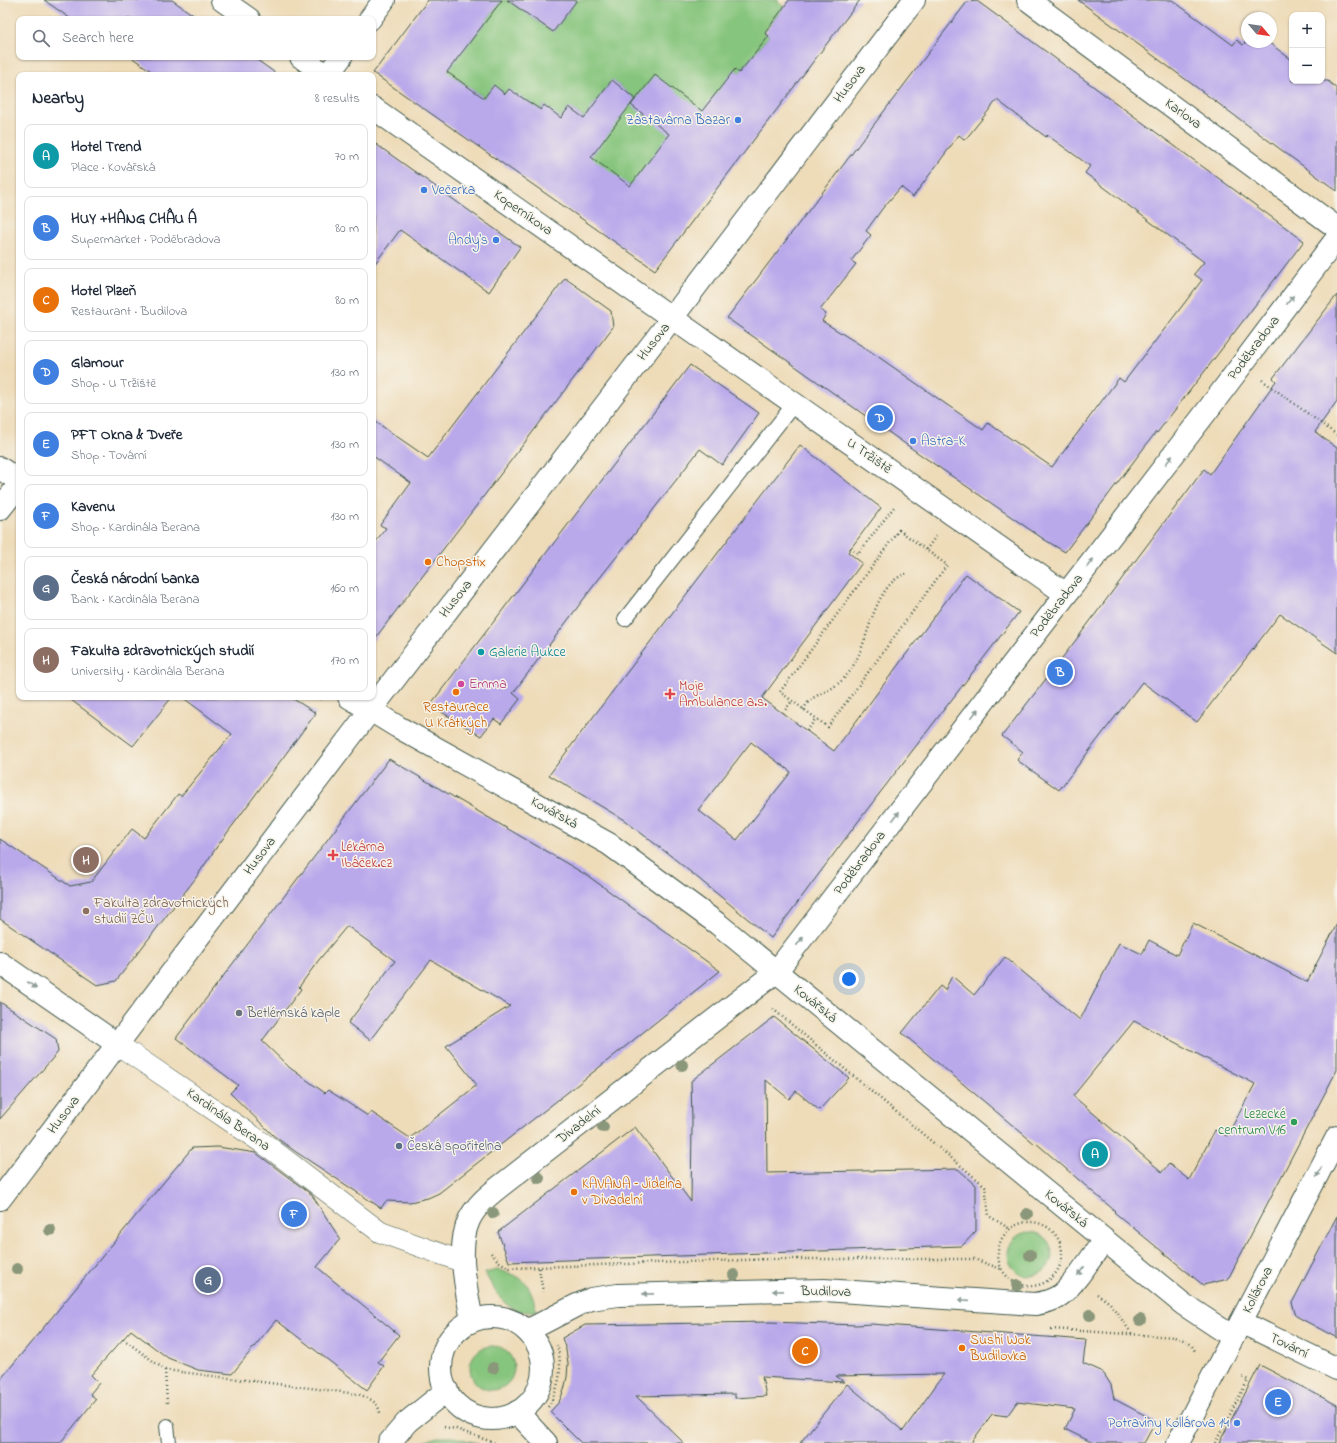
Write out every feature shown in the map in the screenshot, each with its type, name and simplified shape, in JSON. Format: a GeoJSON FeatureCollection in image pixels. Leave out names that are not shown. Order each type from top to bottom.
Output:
{"type":"FeatureCollection","features":[{"type":"Feature","properties":{"kind":"street"},"geometry":{"type":"LineString","coordinates":[[222,0],[245,16]]}},
{"type":"Feature","properties":{"kind":"street"},"geometry":{"type":"LineString","coordinates":[[372,16],[384,0]]}},
{"type":"Feature","properties":{"kind":"street","name":"Husova"},"geometry":{"type":"LineString","coordinates":[[0,1199],[370,711],[914,0]]}},
{"type":"Feature","properties":{"kind":"street","name":"Karlova"},"geometry":{"type":"LineString","coordinates":[[1028,0],[1337,228]]}},
{"type":"Feature","properties":{"kind":"street"},"geometry":{"type":"LineString","coordinates":[[306,60],[322,72]]}},
{"type":"Feature","properties":{"kind":"street"},"geometry":{"type":"LineString","coordinates":[[328,72],[338,60]]}},
{"type":"Feature","properties":{"kind":"street","name":"Koperníkova"},"geometry":{"type":"LineString","coordinates":[[376,110],[672,318]]}},
{"type":"Feature","properties":{"kind":"street","name":"Poděbradova"},"geometry":{"type":"LineString","coordinates":[[776,972],[1210,408],[1241,364],[1337,238]]}},
{"type":"Feature","properties":{"kind":"street","name":"U Tržiště"},"geometry":{"type":"LineString","coordinates":[[672,318],[1066,594]]}},
{"type":"Feature","properties":{"kind":"street"},"geometry":{"type":"LineString","coordinates":[[0,468],[16,479]]}},
{"type":"Feature","properties":{"kind":"street"},"geometry":{"type":"LineString","coordinates":[[0,509],[16,489]]}},
{"type":"Feature","properties":{"kind":"street","name":"Kovářská"},"geometry":{"type":"LineString","coordinates":[[354,700],[370,711],[609,844],[718,924],[1183,1304],[1237,1329]]}},
{"type":"Feature","properties":{"kind":"street","name":"Kardinála Berana"},"geometry":{"type":"LineString","coordinates":[[0,963],[270,1148],[380,1232],[463,1262]]}},
{"type":"Feature","properties":{"kind":"street","name":"Divadelní"},"geometry":{"type":"LineString","coordinates":[[472,1321],[463,1262],[464,1241],[469,1220],[482,1201],[776,972]]}},
{"type":"Feature","properties":{"kind":"street","name":"Kollárova"},"geometry":{"type":"LineString","coordinates":[[1178,1443],[1337,1137]]}},
{"type":"Feature","properties":{"kind":"street","name":"Budilova"},"geometry":{"type":"LineString","coordinates":[[528,1331],[591,1299],[618,1295],[824,1290],[1035,1304],[1050,1301],[1060,1296],[1068,1273],[1104,1240]]}},
{"type":"Feature","properties":{"kind":"street"},"geometry":{"type":"LineString","coordinates":[[489,1317],[505,1319],[528,1331],[538,1345],[543,1361],[542,1379],[536,1395],[524,1408],[500,1418],[481,1418],[464,1410],[451,1398],[442,1373],[442,1364],[446,1346],[457,1332],[472,1321],[489,1317]]}},
{"type":"Feature","properties":{"kind":"street","name":"Tovární"},"geometry":{"type":"LineString","coordinates":[[1237,1329],[1337,1369]]}},
{"type":"Feature","properties":{"kind":"street"},"geometry":{"type":"LineString","coordinates":[[389,1443],[407,1422],[447,1390]]}},
{"type":"Feature","properties":{"kind":"street"},"geometry":{"type":"LineString","coordinates":[[517,1412],[546,1443]]}},
{"type":"Feature","properties":{"kind":"lane"},"geometry":{"type":"LineString","coordinates":[[625,619],[794,404]]}},
{"type":"Feature","properties":{"kind":"lane"},"geometry":{"type":"LineString","coordinates":[[167,1426],[169,1443]]}},
{"type":"Feature","properties":{"kind":"path"},"geometry":{"type":"LineString","coordinates":[[1241,364],[1337,435]]}},
{"type":"Feature","properties":{"kind":"path"},"geometry":{"type":"LineString","coordinates":[[850,548],[858,554],[896,505]]}},
{"type":"Feature","properties":{"kind":"path"},"geometry":{"type":"LineString","coordinates":[[899,530],[926,550],[947,565],[828,727],[780,692],[899,530]]}},
{"type":"Feature","properties":{"kind":"path"},"geometry":{"type":"LineString","coordinates":[[926,550],[937,534]]}},
{"type":"Feature","properties":{"kind":"path"},"geometry":{"type":"LineString","coordinates":[[804,710],[810,699],[838,684],[850,672],[861,652],[874,612],[882,594],[894,579],[907,573]]}},
{"type":"Feature","properties":{"kind":"path"},"geometry":{"type":"LineString","coordinates":[[783,713],[792,700]]}},
{"type":"Feature","properties":{"kind":"path"},"geometry":{"type":"LineString","coordinates":[[806,731],[816,718]]}},
{"type":"Feature","properties":{"kind":"path"},"geometry":{"type":"LineString","coordinates":[[767,1014],[797,990]]}},
{"type":"Feature","properties":{"kind":"path"},"geometry":{"type":"LineString","coordinates":[[773,1009],[985,1186],[989,1216],[1010,1229]]}},
{"type":"Feature","properties":{"kind":"path"},"geometry":{"type":"LineString","coordinates":[[1068,1273],[1062,1258],[1061,1244],[1053,1231],[1039,1223],[1024,1223],[1010,1229],[1001,1241],[998,1255],[1001,1269],[1010,1280],[1022,1286],[1036,1286],[1049,1281],[1058,1271],[1068,1273],[1110,1303],[1132,1334]]}},
{"type":"Feature","properties":{"kind":"path"},"geometry":{"type":"LineString","coordinates":[[489,1248],[491,1253],[498,1261],[509,1268],[772,1259],[974,1259],[1001,1269]]}},
{"type":"Feature","properties":{"kind":"path"},"geometry":{"type":"LineString","coordinates":[[540,1268],[544,1297]]}},
{"type":"Feature","properties":{"kind":"path"},"geometry":{"type":"LineString","coordinates":[[1044,1329],[1174,1337],[1185,1340],[1193,1346],[1196,1357],[1248,1380],[1214,1443]]}},
{"type":"Feature","properties":{"kind":"path"},"geometry":{"type":"LineString","coordinates":[[123,1339],[166,1370],[358,1394]]}},
{"type":"Feature","properties":{"kind":"path"},"geometry":{"type":"LineString","coordinates":[[546,1410],[556,1391],[560,1376],[561,1358],[557,1343]]}},
{"type":"Feature","properties":{"kind":"path"},"geometry":{"type":"LineString","coordinates":[[166,1370],[167,1426]]}},
{"type":"Feature","properties":{"kind":"path"},"geometry":{"type":"LineString","coordinates":[[438,1429],[444,1427],[456,1429],[495,1443]]}},
{"type":"Feature","properties":{"kind":"green space"},"geometry":{"type":"Polygon","coordinates":[[[502,0],[507,0],[553,32],[572,7],[562,0],[779,0],[778,1],[784,7],[764,32],[769,36],[739,73],[735,69],[704,113],[630,186],[574,149],[635,99],[612,80],[584,118],[569,107],[558,123],[547,116],[551,110],[544,105],[541,110],[505,94],[494,86],[484,98],[456,78],[439,82],[502,0]]]}},
{"type":"Feature","properties":{"kind":"green space"},"geometry":{"type":"Polygon","coordinates":[[[1026,1232],[1034,1232],[1039,1233],[1046,1238],[1051,1245],[1051,1263],[1046,1270],[1039,1275],[1026,1276],[1018,1273],[1011,1266],[1008,1258],[1008,1250],[1011,1242],[1018,1235],[1026,1232]]]}},
{"type":"Feature","properties":{"kind":"green space"},"geometry":{"type":"Polygon","coordinates":[[[497,1270],[514,1275],[525,1282],[532,1294],[536,1311],[526,1312],[517,1310],[504,1302],[494,1289],[485,1273],[497,1270]]]}},
{"type":"Feature","properties":{"kind":"green space"},"geometry":{"type":"Polygon","coordinates":[[[488,1346],[496,1346],[508,1352],[514,1364],[514,1372],[508,1384],[496,1390],[488,1390],[476,1384],[470,1372],[470,1364],[476,1352],[488,1346]]]}},
{"type":"Feature","properties":{"kind":"green space"},"geometry":{"type":"Polygon","coordinates":[[[437,1437],[454,1437],[478,1443],[421,1443],[437,1437]]]}},
{"type":"Feature","properties":{"kind":"building"},"geometry":{"type":"Polygon","coordinates":[[[44,0],[172,0],[195,16],[67,16],[44,0]]]}},
{"type":"Feature","properties":{"kind":"building"},"geometry":{"type":"Polygon","coordinates":[[[428,0],[502,0],[447,72],[484,98],[494,85],[505,94],[509,89],[541,110],[544,105],[561,118],[569,107],[584,118],[612,80],[635,99],[591,157],[630,186],[669,134],[631,105],[655,75],[702,111],[735,69],[739,73],[769,36],[765,33],[789,0],[860,0],[655,270],[376,75],[376,72],[374,72],[428,0]]]}},
{"type":"Feature","properties":{"kind":"building"},"geometry":{"type":"Polygon","coordinates":[[[507,0],[577,0],[553,32],[507,0]]]}},
{"type":"Feature","properties":{"kind":"building"},"geometry":{"type":"Polygon","coordinates":[[[1078,0],[1172,0],[1233,45],[1237,40],[1241,43],[1241,48],[1276,48],[1289,58],[1289,84],[1325,84],[1325,81],[1328,81],[1337,89],[1337,191],[1078,0]]]}},
{"type":"Feature","properties":{"kind":"building"},"geometry":{"type":"Polygon","coordinates":[[[977,1],[1304,241],[1065,552],[1045,540],[921,455],[727,318],[967,2],[977,1]],[[997,100],[965,140],[959,135],[913,197],[901,187],[882,209],[866,231],[871,235],[851,261],[856,264],[820,310],[826,314],[822,321],[870,351],[983,430],[988,423],[1052,467],[1119,378],[1124,382],[1202,280],[1194,274],[1204,262],[1085,173],[1090,166],[1047,135],[1046,137],[997,100]]]}},
{"type":"Feature","properties":{"kind":"building"},"geometry":{"type":"Polygon","coordinates":[[[135,60],[257,60],[274,72],[153,72],[135,60]]]}},
{"type":"Feature","properties":{"kind":"building"},"geometry":{"type":"Polygon","coordinates":[[[376,144],[520,247],[489,292],[400,230],[376,262],[376,144]]]}},
{"type":"Feature","properties":{"kind":"building"},"geometry":{"type":"Polygon","coordinates":[[[565,278],[611,311],[613,327],[376,637],[376,541],[386,528],[380,525],[411,483],[376,458],[376,422],[428,458],[565,278]]]}},
{"type":"Feature","properties":{"kind":"building"},"geometry":{"type":"Polygon","coordinates":[[[1337,295],[1337,401],[1315,432],[1337,448],[1337,653],[1280,614],[1197,722],[1142,682],[1059,790],[1017,760],[1023,752],[1002,736],[1204,469],[1210,474],[1276,381],[1273,378],[1337,295]]]}},
{"type":"Feature","properties":{"kind":"building"},"geometry":{"type":"Polygon","coordinates":[[[690,365],[759,413],[722,465],[700,449],[595,584],[513,693],[520,699],[501,724],[494,719],[481,736],[430,705],[690,365]]]}},
{"type":"Feature","properties":{"kind":"building"},"geometry":{"type":"Polygon","coordinates":[[[800,445],[881,508],[848,552],[862,563],[762,698],[834,751],[966,574],[1019,612],[866,811],[771,938],[671,856],[624,820],[549,775],[800,445]],[[751,742],[698,810],[737,840],[791,772],[751,742]]]}},
{"type":"Feature","properties":{"kind":"building"},"geometry":{"type":"Polygon","coordinates":[[[71,700],[170,700],[133,746],[71,700]]]}},
{"type":"Feature","properties":{"kind":"building"},"geometry":{"type":"Polygon","coordinates":[[[186,700],[295,700],[316,713],[216,848],[195,879],[116,981],[97,985],[0,919],[0,839],[70,886],[91,882],[132,829],[144,838],[178,794],[181,796],[232,734],[186,700]]]}},
{"type":"Feature","properties":{"kind":"building"},"geometry":{"type":"Polygon","coordinates":[[[389,759],[588,876],[720,971],[439,1193],[428,1198],[410,1202],[386,1201],[381,1208],[274,1136],[230,1093],[238,1085],[176,1038],[389,759]],[[347,926],[318,961],[299,987],[301,989],[262,1041],[290,1068],[325,1093],[328,1090],[368,1116],[371,1112],[410,1138],[477,1085],[446,1046],[510,1006],[431,960],[370,1040],[348,1023],[395,961],[347,926]]]}},
{"type":"Feature","properties":{"kind":"building"},"geometry":{"type":"Polygon","coordinates":[[[1193,923],[1307,982],[1337,924],[1337,1070],[1228,1279],[1203,1285],[1114,1212],[1115,1211],[1036,1143],[1035,1144],[902,1033],[940,986],[945,990],[952,976],[974,995],[1005,957],[1080,1020],[1119,943],[1142,954],[1149,940],[1177,955],[1193,923]],[[1134,1021],[1073,1096],[1162,1172],[1169,1164],[1189,1180],[1215,1130],[1227,1136],[1255,1084],[1134,1021]]]}},
{"type":"Feature","properties":{"kind":"building"},"geometry":{"type":"Polygon","coordinates":[[[0,1002],[56,1039],[58,1052],[0,1119],[0,1002]]]}},
{"type":"Feature","properties":{"kind":"building"},"geometry":{"type":"Polygon","coordinates":[[[774,1017],[849,1078],[819,1110],[796,1091],[789,1099],[766,1080],[767,1173],[958,1169],[976,1185],[976,1231],[962,1246],[509,1262],[498,1232],[635,1127],[691,1202],[691,1081],[774,1017]]]}},
{"type":"Feature","properties":{"kind":"building"},"geometry":{"type":"Polygon","coordinates":[[[218,1147],[256,1153],[312,1195],[340,1239],[317,1267],[399,1335],[378,1362],[384,1366],[367,1390],[276,1320],[232,1374],[198,1370],[168,1358],[131,1330],[91,1375],[99,1383],[90,1394],[96,1399],[60,1443],[0,1443],[0,1380],[192,1148],[218,1147]]]}},
{"type":"Feature","properties":{"kind":"building"},"geometry":{"type":"Polygon","coordinates":[[[1337,1216],[1337,1338],[1296,1316],[1292,1303],[1337,1216]]]}},
{"type":"Feature","properties":{"kind":"building"},"geometry":{"type":"Polygon","coordinates":[[[770,1322],[857,1325],[871,1324],[1086,1340],[1083,1363],[1099,1370],[1104,1374],[1111,1385],[1114,1399],[1156,1421],[1144,1443],[1093,1443],[1065,1429],[1075,1409],[1017,1402],[1007,1416],[992,1414],[971,1443],[800,1443],[847,1384],[903,1431],[944,1374],[836,1376],[844,1382],[762,1377],[766,1396],[735,1398],[735,1394],[636,1396],[684,1443],[581,1443],[550,1412],[559,1402],[567,1377],[568,1363],[562,1338],[585,1325],[770,1322]]]}},
{"type":"Feature","properties":{"kind":"building"},"geometry":{"type":"Polygon","coordinates":[[[1260,1365],[1337,1405],[1337,1443],[1219,1443],[1260,1365]]]}},
{"type":"Feature","properties":{"kind":"place","name":"Zástavárna Bazar"},"geometry":{"type":"Point","coordinates":[738,120]}},
{"type":"Feature","properties":{"kind":"place","name":"Večerka"},"geometry":{"type":"Point","coordinates":[424,190]}},
{"type":"Feature","properties":{"kind":"place","name":"Andy's"},"geometry":{"type":"Point","coordinates":[496,240]}},
{"type":"Feature","properties":{"kind":"place","name":"Glamour"},"geometry":{"type":"Point","coordinates":[880,418]}},
{"type":"Feature","properties":{"kind":"place","name":"Astra-K"},"geometry":{"type":"Point","coordinates":[913,441]}},
{"type":"Feature","properties":{"kind":"place","name":"Chopstix"},"geometry":{"type":"Point","coordinates":[428,562]}},
{"type":"Feature","properties":{"kind":"place","name":"Galerie Aukce"},"geometry":{"type":"Point","coordinates":[481,652]}},
{"type":"Feature","properties":{"kind":"place","name":"HUY +HÀNG CHÂU Á"},"geometry":{"type":"Point","coordinates":[1060,672]}},
{"type":"Feature","properties":{"kind":"place","name":"Emma"},"geometry":{"type":"Point","coordinates":[461,684]}},
{"type":"Feature","properties":{"kind":"place","name":"Restaurace U Krátkých"},"geometry":{"type":"Point","coordinates":[456,692]}},
{"type":"Feature","properties":{"kind":"place","name":"Moje Ambulance a.s."},"geometry":{"type":"Point","coordinates":[670,694]}},
{"type":"Feature","properties":{"kind":"place","name":"Lékárna Ibáček.cz"},"geometry":{"type":"Point","coordinates":[333,855]}},
{"type":"Feature","properties":{"kind":"place","name":"Fakulta zdravotnických studií"},"geometry":{"type":"Point","coordinates":[86,860]}},
{"type":"Feature","properties":{"kind":"place","name":"Fakulta zdravotnických studií ZČU"},"geometry":{"type":"Point","coordinates":[86,911]}},
{"type":"Feature","properties":{"kind":"place","name":"Betlémská kaple"},"geometry":{"type":"Point","coordinates":[239,1013]}},
{"type":"Feature","properties":{"kind":"place","name":"Lezecké centrum V16"},"geometry":{"type":"Point","coordinates":[1294,1122]}},
{"type":"Feature","properties":{"kind":"place","name":"Česká spořitelna"},"geometry":{"type":"Point","coordinates":[399,1146]}},
{"type":"Feature","properties":{"kind":"place","name":"Hotel Trend"},"geometry":{"type":"Point","coordinates":[1095,1154]}},
{"type":"Feature","properties":{"kind":"place","name":"KAVANA – Jídelna v Divadelní"},"geometry":{"type":"Point","coordinates":[574,1192]}},
{"type":"Feature","properties":{"kind":"place","name":"Kavenu"},"geometry":{"type":"Point","coordinates":[294,1214]}},
{"type":"Feature","properties":{"kind":"place","name":"Česká národní banka"},"geometry":{"type":"Point","coordinates":[208,1280]}},
{"type":"Feature","properties":{"kind":"place","name":"Sushi Wok Budilovka"},"geometry":{"type":"Point","coordinates":[962,1348]}},
{"type":"Feature","properties":{"kind":"place","name":"Hotel Plzeň"},"geometry":{"type":"Point","coordinates":[805,1351]}},
{"type":"Feature","properties":{"kind":"place","name":"PFT Okna & Dveře"},"geometry":{"type":"Point","coordinates":[1278,1402]}},
{"type":"Feature","properties":{"kind":"place","name":"Potraviny Kollárova 14"},"geometry":{"type":"Point","coordinates":[1237,1423]}}]}
